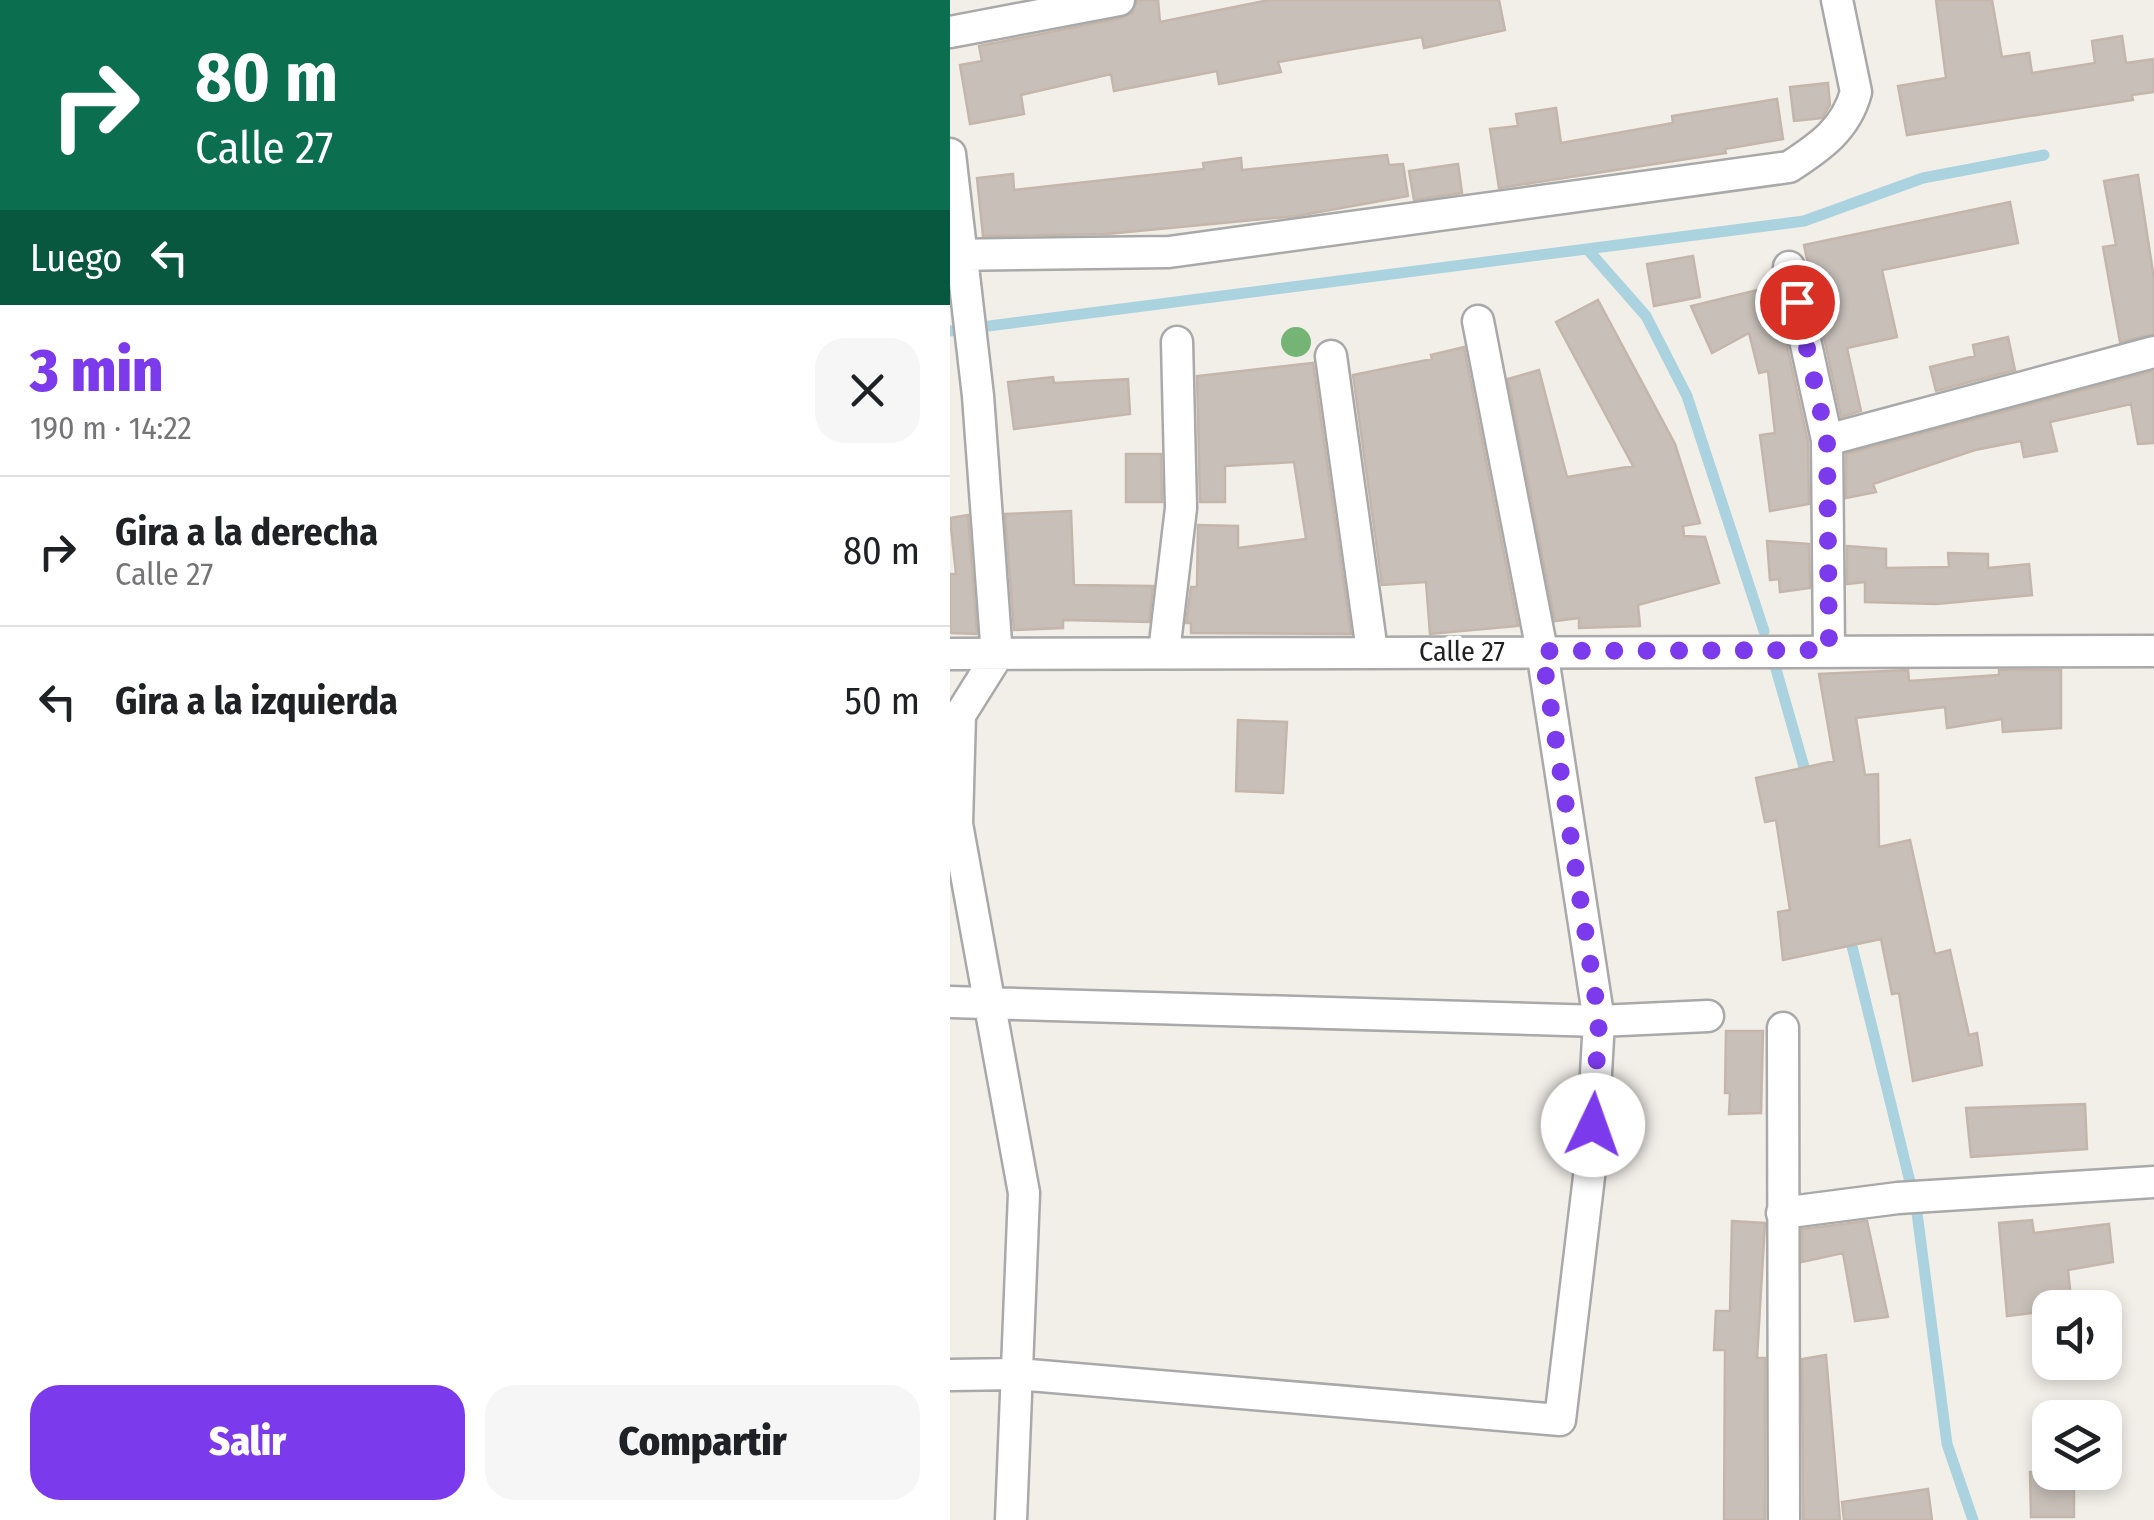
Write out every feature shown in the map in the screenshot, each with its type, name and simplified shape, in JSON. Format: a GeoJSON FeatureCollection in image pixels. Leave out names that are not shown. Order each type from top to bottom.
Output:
{"type":"FeatureCollection","features":[{"type":"Feature","properties":{"kind":"street"},"geometry":{"type":"LineString","coordinates":[[950,32],[1119,0]]}},
{"type":"Feature","properties":{"kind":"street"},"geometry":{"type":"LineString","coordinates":[[957,255],[1170,252],[1790,167],[1838,130],[1852,107],[1856,92],[1838,0]]}},
{"type":"Feature","properties":{"kind":"street"},"geometry":{"type":"LineString","coordinates":[[950,154],[957,255],[966,286],[978,396],[997,656],[960,715],[956,824],[1024,1193],[1012,1520]]}},
{"type":"Feature","properties":{"kind":"street"},"geometry":{"type":"LineString","coordinates":[[1789,268],[1827,440],[1829,650]]}},
{"type":"Feature","properties":{"kind":"street"},"geometry":{"type":"LineString","coordinates":[[950,1375],[1017,1374],[1560,1420],[1592,1160],[1599,1020],[1542,651],[1478,321]]}},
{"type":"Feature","properties":{"kind":"street"},"geometry":{"type":"LineString","coordinates":[[1164,652],[1182,508],[1177,342]]}},
{"type":"Feature","properties":{"kind":"street"},"geometry":{"type":"LineString","coordinates":[[1827,440],[2154,352]]}},
{"type":"Feature","properties":{"kind":"street"},"geometry":{"type":"LineString","coordinates":[[1331,356],[1372,651]]}},
{"type":"Feature","properties":{"kind":"street","name":"Calle 27"},"geometry":{"type":"LineString","coordinates":[[950,654],[2154,651]]}},
{"type":"Feature","properties":{"kind":"street"},"geometry":{"type":"LineString","coordinates":[[950,1002],[989,1000],[1599,1020],[1708,1016]]}},
{"type":"Feature","properties":{"kind":"street"},"geometry":{"type":"LineString","coordinates":[[1783,1028],[1784,1520]]}},
{"type":"Feature","properties":{"kind":"street"},"geometry":{"type":"LineString","coordinates":[[1782,1213],[1898,1198],[2154,1182]]}},
{"type":"Feature","properties":{"kind":"building"},"geometry":{"type":"Polygon","coordinates":[[[1137,0],[1158,0],[1160,22],[1269,0],[1499,0],[1505,30],[1424,48],[1422,37],[1278,62],[1281,72],[1219,84],[1217,71],[1114,91],[1111,74],[1021,95],[1024,114],[970,124],[960,65],[982,61],[979,46],[1122,18],[1132,13],[1137,0]]]}},
{"type":"Feature","properties":{"kind":"building"},"geometry":{"type":"Polygon","coordinates":[[[1936,0],[1992,0],[2002,57],[2029,53],[2032,73],[2095,63],[2092,41],[2122,36],[2126,63],[2154,59],[2154,92],[2132,95],[2133,100],[1907,135],[1898,86],[1946,78],[1936,0]]]}},
{"type":"Feature","properties":{"kind":"building"},"geometry":{"type":"Polygon","coordinates":[[[1828,83],[1830,105],[1822,118],[1794,121],[1790,87],[1828,83]]]}},
{"type":"Feature","properties":{"kind":"building"},"geometry":{"type":"Polygon","coordinates":[[[1777,99],[1783,139],[1725,149],[1726,153],[1499,188],[1490,129],[1518,126],[1516,114],[1556,108],[1561,143],[1673,123],[1672,116],[1777,99]]]}},
{"type":"Feature","properties":{"kind":"building"},"geometry":{"type":"Polygon","coordinates":[[[1387,155],[1389,165],[1403,164],[1408,196],[1297,216],[1107,234],[983,236],[977,178],[1013,174],[1014,190],[1204,169],[1203,163],[1241,158],[1242,170],[1387,155]]]}},
{"type":"Feature","properties":{"kind":"building"},"geometry":{"type":"Polygon","coordinates":[[[1458,164],[1462,193],[1414,200],[1409,171],[1458,164]]]}},
{"type":"Feature","properties":{"kind":"building"},"geometry":{"type":"Polygon","coordinates":[[[2138,175],[2154,279],[2154,334],[2120,342],[2103,247],[2116,245],[2104,181],[2138,175]]]}},
{"type":"Feature","properties":{"kind":"building"},"geometry":{"type":"Polygon","coordinates":[[[2010,202],[2018,243],[1882,270],[1897,337],[1847,348],[1861,411],[1841,417],[1804,245],[2010,202]]]}},
{"type":"Feature","properties":{"kind":"building"},"geometry":{"type":"Polygon","coordinates":[[[1693,256],[1700,297],[1654,306],[1647,264],[1693,256]]]}},
{"type":"Feature","properties":{"kind":"building"},"geometry":{"type":"Polygon","coordinates":[[[1774,286],[1808,442],[1809,504],[1770,511],[1760,435],[1775,433],[1768,371],[1759,373],[1749,333],[1712,353],[1691,306],[1774,286]]]}},
{"type":"Feature","properties":{"kind":"building"},"geometry":{"type":"Polygon","coordinates":[[[1598,300],[1675,444],[1700,523],[1683,526],[1684,536],[1705,537],[1719,583],[1638,605],[1640,626],[1579,628],[1579,618],[1555,621],[1508,379],[1539,370],[1567,477],[1633,466],[1556,322],[1598,300]]]}},
{"type":"Feature","properties":{"kind":"building"},"geometry":{"type":"Polygon","coordinates":[[[2008,337],[2015,370],[1936,391],[1930,367],[1975,356],[1973,345],[2008,337]]]}},
{"type":"Feature","properties":{"kind":"building"},"geometry":{"type":"Polygon","coordinates":[[[1464,347],[1518,626],[1430,634],[1426,582],[1382,585],[1353,375],[1432,359],[1431,355],[1464,347]]]}},
{"type":"Feature","properties":{"kind":"building"},"geometry":{"type":"Polygon","coordinates":[[[1313,363],[1351,634],[1191,633],[1191,623],[1186,623],[1191,587],[1197,587],[1198,525],[1238,526],[1238,548],[1306,539],[1294,462],[1225,466],[1225,502],[1200,502],[1197,376],[1313,363]]]}},
{"type":"Feature","properties":{"kind":"building"},"geometry":{"type":"Polygon","coordinates":[[[2154,371],[2154,443],[2138,444],[2131,404],[2050,422],[2057,451],[2024,457],[2021,441],[1975,450],[1873,484],[1876,492],[1846,498],[1846,454],[2154,371]]]}},
{"type":"Feature","properties":{"kind":"building"},"geometry":{"type":"Polygon","coordinates":[[[1053,377],[1054,383],[1128,379],[1130,414],[1014,429],[1008,382],[1053,377]]]}},
{"type":"Feature","properties":{"kind":"building"},"geometry":{"type":"Polygon","coordinates":[[[1126,454],[1161,454],[1162,502],[1126,502],[1126,454]]]}},
{"type":"Feature","properties":{"kind":"building"},"geometry":{"type":"Polygon","coordinates":[[[1071,511],[1074,585],[1153,586],[1149,622],[1063,620],[1063,628],[1014,630],[1005,514],[1071,511]]]}},
{"type":"Feature","properties":{"kind":"building"},"geometry":{"type":"Polygon","coordinates":[[[968,515],[977,634],[950,633],[950,574],[956,574],[950,518],[968,515]]]}},
{"type":"Feature","properties":{"kind":"building"},"geometry":{"type":"Polygon","coordinates":[[[1767,541],[1809,544],[1810,588],[1780,592],[1779,579],[1770,580],[1767,541]]]}},
{"type":"Feature","properties":{"kind":"building"},"geometry":{"type":"Polygon","coordinates":[[[1847,546],[1886,549],[1886,568],[1949,567],[1948,553],[1988,554],[1988,568],[2029,564],[2032,595],[1936,604],[1865,602],[1865,582],[1847,584],[1847,546]]]}},
{"type":"Feature","properties":{"kind":"building"},"geometry":{"type":"Polygon","coordinates":[[[1908,670],[1909,681],[1999,675],[1999,670],[2061,670],[2061,728],[2003,732],[2002,719],[1947,728],[1945,707],[1856,718],[1865,775],[1878,774],[1879,847],[1910,840],[1935,954],[1950,950],[1969,1035],[1977,1033],[1982,1065],[1913,1081],[1899,993],[1892,994],[1881,939],[1783,960],[1778,912],[1790,910],[1776,820],[1765,822],[1756,778],[1834,761],[1819,674],[1908,670]]]}},
{"type":"Feature","properties":{"kind":"building"},"geometry":{"type":"Polygon","coordinates":[[[1238,720],[1287,722],[1283,793],[1236,791],[1238,720]]]}},
{"type":"Feature","properties":{"kind":"building"},"geometry":{"type":"Polygon","coordinates":[[[1726,1031],[1763,1031],[1761,1113],[1729,1114],[1730,1093],[1725,1093],[1726,1031]]]}},
{"type":"Feature","properties":{"kind":"building"},"geometry":{"type":"Polygon","coordinates":[[[2085,1104],[2087,1149],[1971,1157],[1966,1108],[2085,1104]]]}},
{"type":"Feature","properties":{"kind":"building"},"geometry":{"type":"Polygon","coordinates":[[[2032,1220],[2034,1233],[2109,1224],[2113,1262],[2068,1270],[2070,1290],[2032,1290],[2032,1313],[2007,1316],[1999,1223],[2032,1220]]]}},
{"type":"Feature","properties":{"kind":"building"},"geometry":{"type":"Polygon","coordinates":[[[1732,1221],[1765,1223],[1757,1358],[1765,1358],[1765,1520],[1724,1520],[1725,1350],[1714,1350],[1716,1311],[1730,1311],[1732,1221]]]}},
{"type":"Feature","properties":{"kind":"building"},"geometry":{"type":"Polygon","coordinates":[[[1867,1221],[1888,1317],[1855,1321],[1843,1253],[1802,1262],[1802,1229],[1867,1221]]]}},
{"type":"Feature","properties":{"kind":"building"},"geometry":{"type":"Polygon","coordinates":[[[1826,1355],[1840,1520],[1803,1520],[1802,1359],[1826,1355]]]}},
{"type":"Feature","properties":{"kind":"building"},"geometry":{"type":"Polygon","coordinates":[[[2030,1472],[2032,1490],[2074,1490],[2074,1517],[2031,1517],[2030,1472]]]}},
{"type":"Feature","properties":{"kind":"building"},"geometry":{"type":"Polygon","coordinates":[[[1928,1489],[1932,1520],[1844,1520],[1842,1502],[1928,1489]]]}},
{"type":"Feature","properties":{"kind":"waterway"},"geometry":{"type":"LineString","coordinates":[[950,331],[1804,221],[1923,178],[2044,155]]}},
{"type":"Feature","properties":{"kind":"waterway"},"geometry":{"type":"LineString","coordinates":[[1589,251],[1646,316],[1687,396],[1764,631]]}},
{"type":"Feature","properties":{"kind":"waterway"},"geometry":{"type":"LineString","coordinates":[[1774,662],[1808,781]]}},
{"type":"Feature","properties":{"kind":"waterway"},"geometry":{"type":"LineString","coordinates":[[1849,934],[1910,1182]]}},
{"type":"Feature","properties":{"kind":"waterway"},"geometry":{"type":"LineString","coordinates":[[1916,1205],[1947,1444],[1973,1520]]}},
{"type":"Feature","properties":{"kind":"route"},"geometry":{"type":"LineString","coordinates":[[1593,1125],[1599,1020],[1542,651],[1829,650],[1827,440],[1797,302]]}}]}
